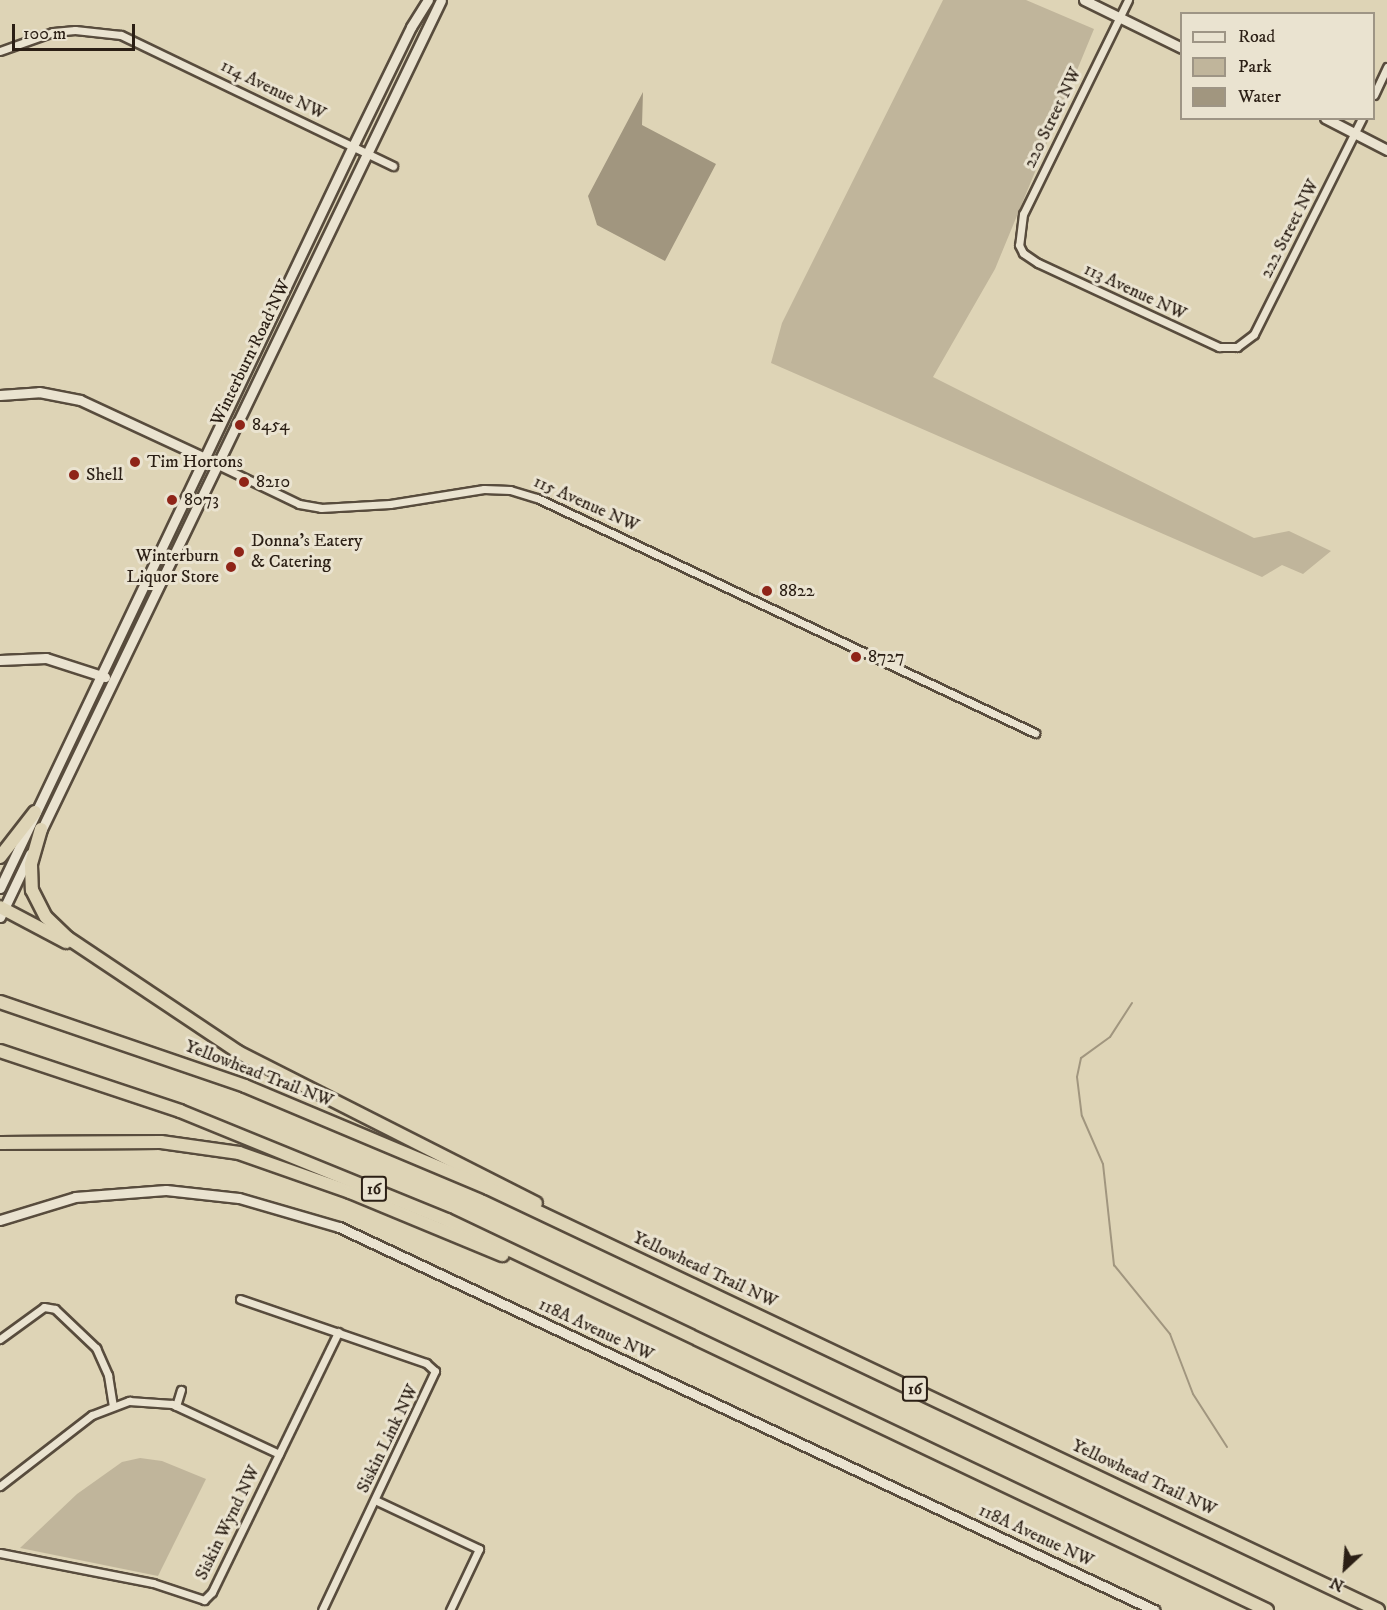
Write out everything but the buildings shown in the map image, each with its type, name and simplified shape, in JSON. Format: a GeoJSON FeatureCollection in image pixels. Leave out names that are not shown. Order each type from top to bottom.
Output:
{"type":"FeatureCollection","features":[{"type":"Feature","properties":{"kind":"highway"},"geometry":{"type":"LineString","coordinates":[[0,857],[35,812]]}},
{"type":"Feature","properties":{"kind":"highway"},"geometry":{"type":"LineString","coordinates":[[41,829],[30,873],[39,907],[54,926],[238,1052],[516,1192],[591,1236]]}},
{"type":"Feature","properties":{"kind":"highway"},"geometry":{"type":"LineString","coordinates":[[1,911],[104,962]]}},
{"type":"Feature","properties":{"kind":"highway","name":"Yellowhead Trail NW"},"geometry":{"type":"LineString","coordinates":[[0,1002],[112,1038],[312,1112],[591,1236],[1378,1610]]}},
{"type":"Feature","properties":{"kind":"highway","name":"16"},"geometry":{"type":"LineString","coordinates":[[0,1051],[169,1107],[311,1162],[447,1220],[1268,1610]]}},
{"type":"Feature","properties":{"kind":"highway"},"geometry":{"type":"LineString","coordinates":[[0,1143],[161,1142],[239,1153],[350,1192],[636,1310]]}},
{"type":"Feature","properties":{"kind":"highway"},"geometry":{"type":"LineString","coordinates":[[0,1149],[46,1144]]}},
{"type":"Feature","properties":{"kind":"main road","name":"Winterburn Road NW"},"geometry":{"type":"LineString","coordinates":[[0,888],[353,146],[428,0]]}},
{"type":"Feature","properties":{"kind":"main road","name":"Winterburn Road NW"},"geometry":{"type":"LineString","coordinates":[[1,911],[365,153],[441,0]]}},
{"type":"Feature","properties":{"kind":"main road"},"geometry":{"type":"LineString","coordinates":[[1084,0],[1180,47]]}},
{"type":"Feature","properties":{"kind":"main road"},"geometry":{"type":"LineString","coordinates":[[1329,120],[1387,150]]}},
{"type":"Feature","properties":{"kind":"main road","name":"115 Avenue NW"},"geometry":{"type":"LineString","coordinates":[[0,395],[39,392],[80,400],[216,464]]}},
{"type":"Feature","properties":{"kind":"main road"},"geometry":{"type":"LineString","coordinates":[[0,660],[46,658],[113,681]]}},
{"type":"Feature","properties":{"kind":"main road","name":"118A Avenue NW"},"geometry":{"type":"LineString","coordinates":[[0,1220],[75,1197],[166,1190],[239,1198],[319,1221],[1154,1610]]}},
{"type":"Feature","properties":{"kind":"street","name":"220 Street NW"},"geometry":{"type":"LineString","coordinates":[[1023,253],[1018,236],[1023,214],[1128,0]]}},
{"type":"Feature","properties":{"kind":"street","name":"114 Avenue NW"},"geometry":{"type":"LineString","coordinates":[[0,51],[53,32],[75,30],[121,35],[393,166]]}},
{"type":"Feature","properties":{"kind":"street"},"geometry":{"type":"LineString","coordinates":[[1375,93],[1387,67]]}},
{"type":"Feature","properties":{"kind":"street","name":"222 Street NW"},"geometry":{"type":"LineString","coordinates":[[1238,348],[1254,334],[1361,120]]}},
{"type":"Feature","properties":{"kind":"street","name":"113 Avenue NW"},"geometry":{"type":"LineString","coordinates":[[1023,253],[1038,264],[1219,347],[1238,348]]}},
{"type":"Feature","properties":{"kind":"street","name":"115 Avenue NW"},"geometry":{"type":"LineString","coordinates":[[216,464],[299,504],[321,508],[390,504],[484,489],[510,490],[537,498],[1035,733]]}},
{"type":"Feature","properties":{"kind":"street","name":"Siskin Link NW"},"geometry":{"type":"LineString","coordinates":[[240,1299],[426,1362],[435,1371],[322,1610]]}},
{"type":"Feature","properties":{"kind":"street"},"geometry":{"type":"LineString","coordinates":[[0,1339],[44,1307],[55,1309],[96,1348],[108,1375],[113,1405]]}},
{"type":"Feature","properties":{"kind":"street","name":"Siskin Wynd NW"},"geometry":{"type":"LineString","coordinates":[[0,1553],[153,1583],[199,1601],[204,1600],[212,1592],[338,1332]]}},
{"type":"Feature","properties":{"kind":"street"},"geometry":{"type":"LineString","coordinates":[[176,1406],[181,1390]]}},
{"type":"Feature","properties":{"kind":"street"},"geometry":{"type":"LineString","coordinates":[[0,1486],[44,1449],[113,1405],[141,1400],[176,1406],[279,1454]]}},
{"type":"Feature","properties":{"kind":"street"},"geometry":{"type":"LineString","coordinates":[[375,1500],[479,1549],[450,1610]]}},
{"type":"Feature","properties":{"kind":"green space"},"geometry":{"type":"Polygon","coordinates":[[[943,0],[1026,0],[1094,29],[995,269],[933,377],[1254,538],[1289,531],[1331,551],[1303,574],[1282,565],[1262,577],[771,363],[782,323],[943,0]]]}},
{"type":"Feature","properties":{"kind":"green space"},"geometry":{"type":"Polygon","coordinates":[[[140,1458],[162,1461],[206,1479],[158,1576],[20,1548],[77,1494],[122,1462],[140,1458]]]}},
{"type":"Feature","properties":{"kind":"water"},"geometry":{"type":"Polygon","coordinates":[[[643,92],[642,125],[716,164],[665,261],[597,225],[588,196],[643,92]]]}},
{"type":"Feature","properties":{"kind":"waterway"},"geometry":{"type":"LineString","coordinates":[[1132,1003],[1110,1037],[1081,1058],[1077,1077],[1082,1116],[1103,1164],[1114,1265],[1170,1334],[1193,1394],[1227,1447]]}},
{"type":"Feature","properties":{"kind":"place","name":"8454"},"geometry":{"type":"Point","coordinates":[240,425]}},
{"type":"Feature","properties":{"kind":"place","name":"Tim Hortons"},"geometry":{"type":"Point","coordinates":[135,462]}},
{"type":"Feature","properties":{"kind":"place","name":"Shell"},"geometry":{"type":"Point","coordinates":[74,475]}},
{"type":"Feature","properties":{"kind":"place","name":"8210"},"geometry":{"type":"Point","coordinates":[244,482]}},
{"type":"Feature","properties":{"kind":"place","name":"8073"},"geometry":{"type":"Point","coordinates":[172,500]}},
{"type":"Feature","properties":{"kind":"place","name":"Donna’s Eatery & Catering"},"geometry":{"type":"Point","coordinates":[239,552]}},
{"type":"Feature","properties":{"kind":"place","name":"Winterburn Liquor Store"},"geometry":{"type":"Point","coordinates":[231,567]}},
{"type":"Feature","properties":{"kind":"place","name":"8822"},"geometry":{"type":"Point","coordinates":[767,591]}},
{"type":"Feature","properties":{"kind":"place","name":"8727"},"geometry":{"type":"Point","coordinates":[856,657]}}]}
